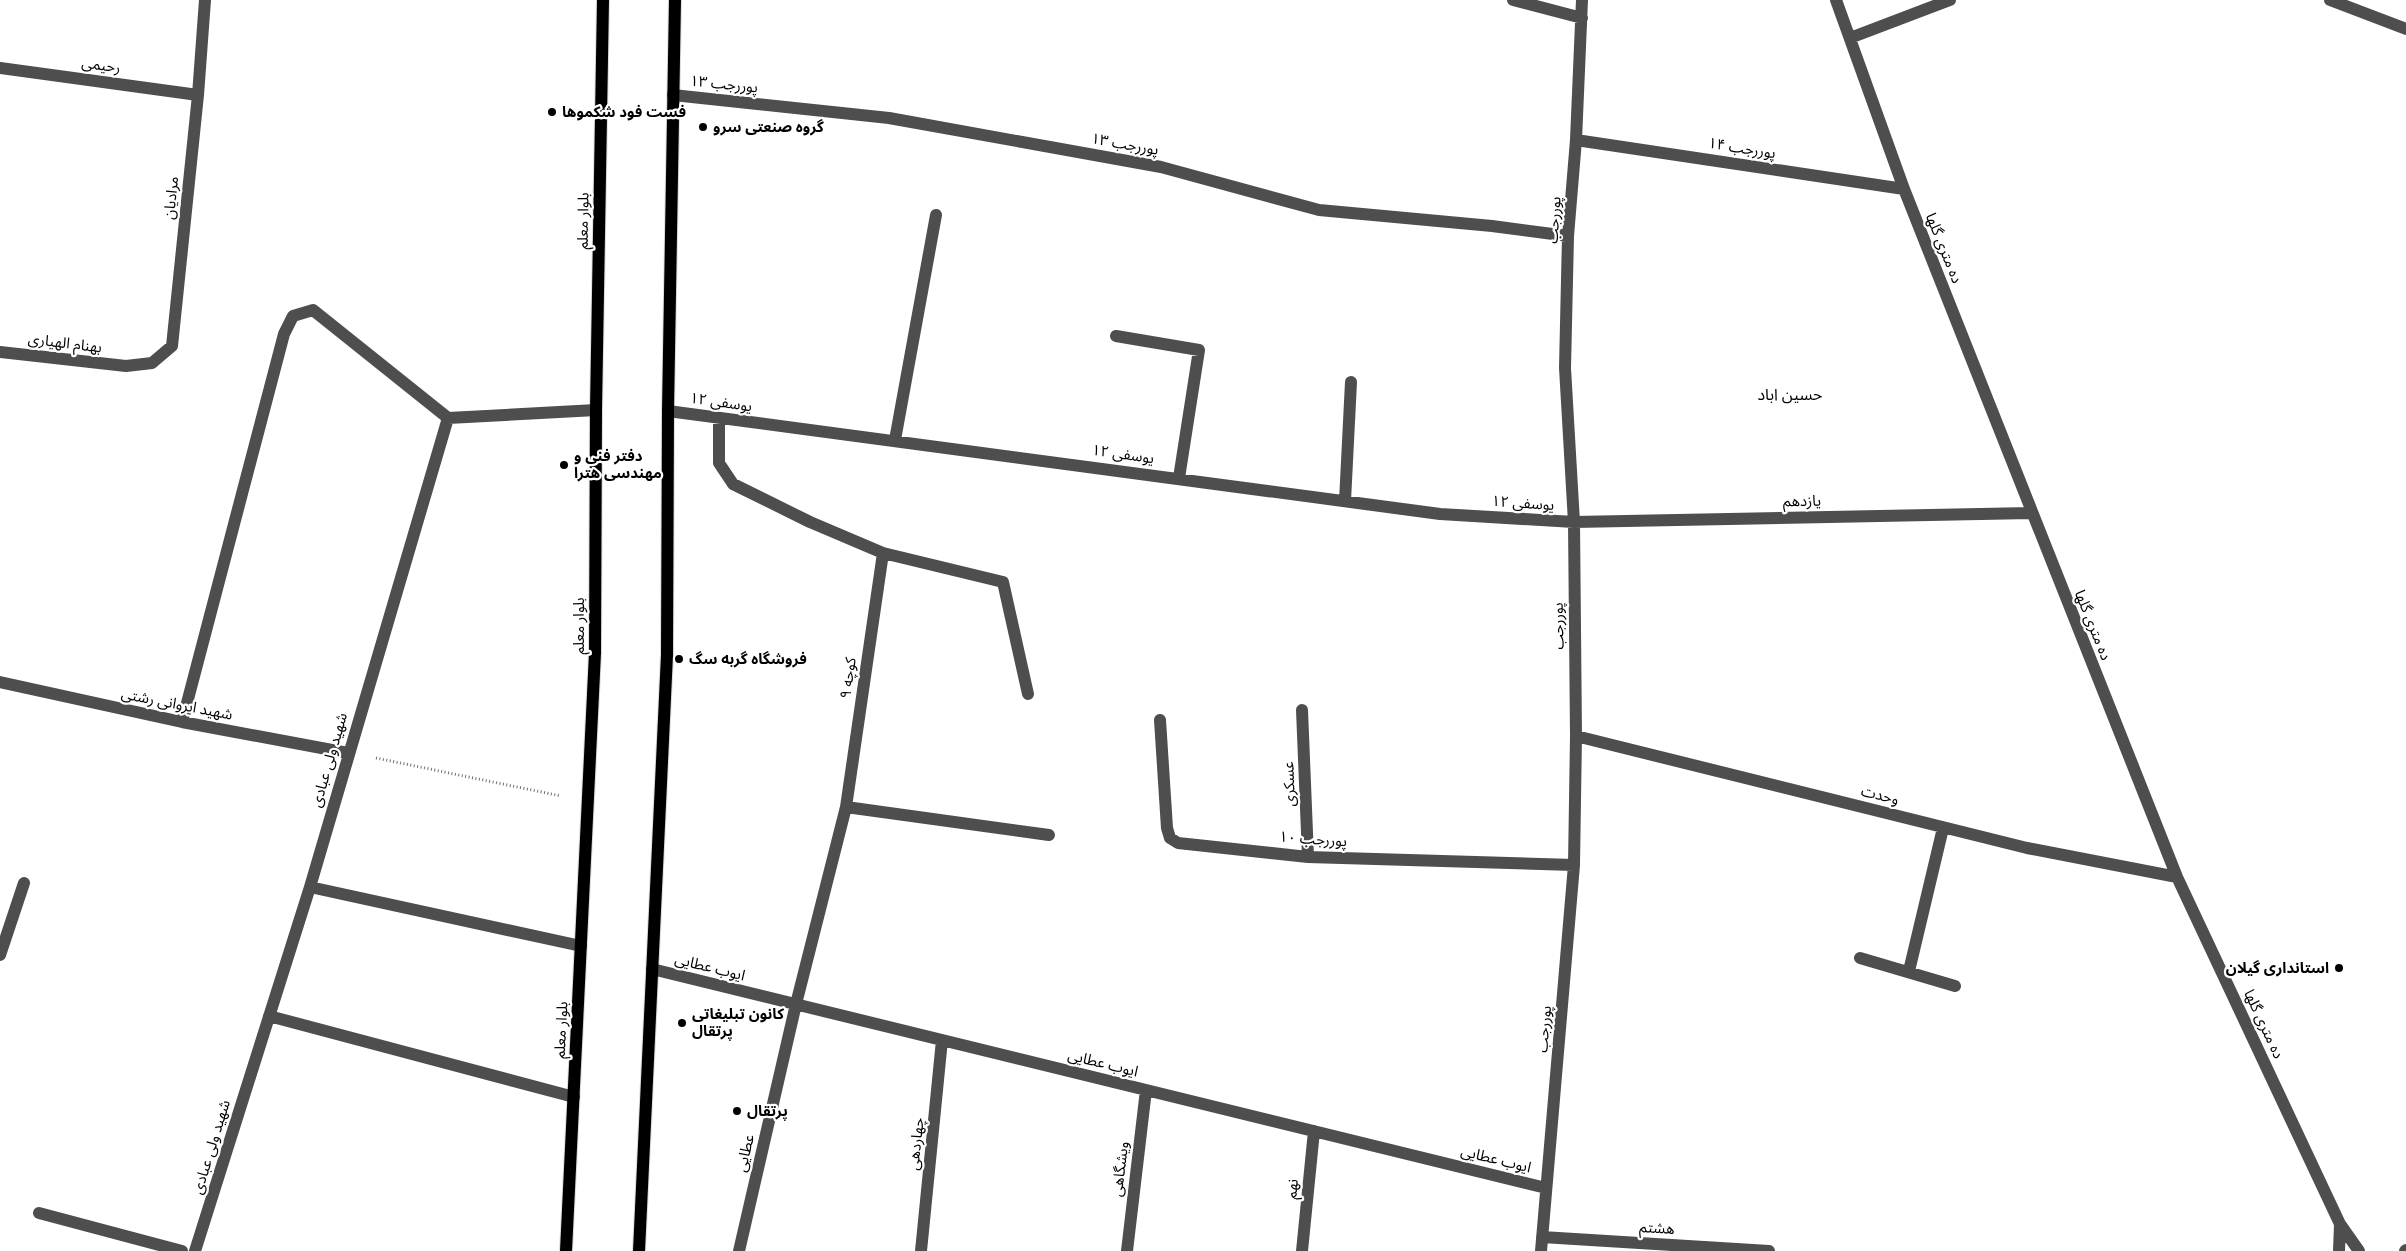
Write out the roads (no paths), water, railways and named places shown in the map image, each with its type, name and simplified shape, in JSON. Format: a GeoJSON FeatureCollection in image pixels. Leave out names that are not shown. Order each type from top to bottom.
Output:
{"type":"FeatureCollection","features":[{"type":"Feature","properties":{"kind":"main road","name":"بلوار معلم"},"geometry":{"type":"LineString","coordinates":[[566,1251],[595,653],[596,410],[604,0]]}},
{"type":"Feature","properties":{"kind":"main road"},"geometry":{"type":"LineString","coordinates":[[639,1251],[667,655],[668,411],[675,0]]}},
{"type":"Feature","properties":{"kind":"street","name":"مرادیان"},"geometry":{"type":"LineString","coordinates":[[126,366],[152,363],[172,346],[198,95],[205,0]]}},
{"type":"Feature","properties":{"kind":"street"},"geometry":{"type":"LineString","coordinates":[[1513,0],[1582,18]]}},
{"type":"Feature","properties":{"kind":"street","name":"پوررجب"},"geometry":{"type":"LineString","coordinates":[[1541,1251],[1574,864],[1576,736],[1574,522],[1566,368],[1568,236],[1576,140],[1582,0]]}},
{"type":"Feature","properties":{"kind":"street","name":"ده متری گلها"},"geometry":{"type":"LineString","coordinates":[[1836,0],[1904,189],[2177,877],[2340,1224],[2340,1251]]}},
{"type":"Feature","properties":{"kind":"street"},"geometry":{"type":"LineString","coordinates":[[1850,38],[1950,0]]}},
{"type":"Feature","properties":{"kind":"street"},"geometry":{"type":"LineString","coordinates":[[2330,0],[2406,28]]}},
{"type":"Feature","properties":{"kind":"street","name":"رحیمی"},"geometry":{"type":"LineString","coordinates":[[0,68],[198,95]]}},
{"type":"Feature","properties":{"kind":"street","name":"پوررجب ۱۳"},"geometry":{"type":"LineString","coordinates":[[673,95],[889,118],[1162,167],[1319,210],[1492,226],[1568,236]]}},
{"type":"Feature","properties":{"kind":"street","name":"پوررجب ۱۴"},"geometry":{"type":"LineString","coordinates":[[1576,140],[1904,189]]}},
{"type":"Feature","properties":{"kind":"street"},"geometry":{"type":"LineString","coordinates":[[895,440],[936,214]]}},
{"type":"Feature","properties":{"kind":"street"},"geometry":{"type":"LineString","coordinates":[[182,722],[284,334],[293,316],[313,310],[448,418],[596,410]]}},
{"type":"Feature","properties":{"kind":"street"},"geometry":{"type":"LineString","coordinates":[[1116,336],[1199,350],[1180,478]]}},
{"type":"Feature","properties":{"kind":"street","name":"بهنام الهیاری"},"geometry":{"type":"LineString","coordinates":[[0,352],[126,366]]}},
{"type":"Feature","properties":{"kind":"street"},"geometry":{"type":"LineString","coordinates":[[1345,501],[1351,382]]}},
{"type":"Feature","properties":{"kind":"street","name":"یوسفی ۱۲"},"geometry":{"type":"LineString","coordinates":[[668,411],[1440,514],[1574,522]]}},
{"type":"Feature","properties":{"kind":"street","name":"شهید ولی عبادی"},"geometry":{"type":"LineString","coordinates":[[195,1251],[310,887],[448,418]]}},
{"type":"Feature","properties":{"kind":"street"},"geometry":{"type":"LineString","coordinates":[[720,419],[720,462],[733,484],[810,522],[883,553],[1002,582],[1028,694]]}},
{"type":"Feature","properties":{"kind":"street","name":"یازدهم"},"geometry":{"type":"LineString","coordinates":[[1574,522],[2032,513]]}},
{"type":"Feature","properties":{"kind":"street","name":"کوچه ۹"},"geometry":{"type":"LineString","coordinates":[[796,1004],[846,807],[883,553]]}},
{"type":"Feature","properties":{"kind":"street","name":"شهید ایروانی رشتی"},"geometry":{"type":"LineString","coordinates":[[0,682],[182,722],[348,753]]}},
{"type":"Feature","properties":{"kind":"street","name":"عسکری"},"geometry":{"type":"LineString","coordinates":[[1302,710],[1308,857]]}},
{"type":"Feature","properties":{"kind":"street","name":"پوررجب ۱۰"},"geometry":{"type":"LineString","coordinates":[[1160,720],[1167,828],[1170,838],[1178,843],[1308,857],[1574,864]]}},
{"type":"Feature","properties":{"kind":"street","name":"وحدت"},"geometry":{"type":"LineString","coordinates":[[1576,736],[2027,848],[2177,877]]}},
{"type":"Feature","properties":{"kind":"street"},"geometry":{"type":"LineString","coordinates":[[846,807],[1049,835]]}},
{"type":"Feature","properties":{"kind":"street"},"geometry":{"type":"LineString","coordinates":[[1909,972],[1943,828]]}},
{"type":"Feature","properties":{"kind":"street"},"geometry":{"type":"LineString","coordinates":[[0,955],[24,883]]}},
{"type":"Feature","properties":{"kind":"street"},"geometry":{"type":"LineString","coordinates":[[310,887],[581,946]]}},
{"type":"Feature","properties":{"kind":"street"},"geometry":{"type":"LineString","coordinates":[[1860,958],[1955,986]]}},
{"type":"Feature","properties":{"kind":"street","name":"ایوب عطایی"},"geometry":{"type":"LineString","coordinates":[[652,969],[1546,1188]]}},
{"type":"Feature","properties":{"kind":"street","name":"عطایی"},"geometry":{"type":"LineString","coordinates":[[739,1251],[796,1004]]}},
{"type":"Feature","properties":{"kind":"street"},"geometry":{"type":"LineString","coordinates":[[269,1016],[574,1097]]}},
{"type":"Feature","properties":{"kind":"street","name":"چهاردهی"},"geometry":{"type":"LineString","coordinates":[[921,1251],[942,1040]]}},
{"type":"Feature","properties":{"kind":"street","name":"ویشگاهی"},"geometry":{"type":"LineString","coordinates":[[1127,1251],[1146,1090]]}},
{"type":"Feature","properties":{"kind":"street","name":"نهم"},"geometry":{"type":"LineString","coordinates":[[1302,1251],[1314,1131]]}},
{"type":"Feature","properties":{"kind":"street"},"geometry":{"type":"LineString","coordinates":[[39,1213],[182,1251]]}},
{"type":"Feature","properties":{"kind":"street"},"geometry":{"type":"LineString","coordinates":[[2340,1224],[2358,1251]]}},
{"type":"Feature","properties":{"kind":"street","name":"هشتم"},"geometry":{"type":"LineString","coordinates":[[1542,1237],[1770,1251]]}},
{"type":"Feature","properties":{"kind":"place","name":"فست فود شکموها"},"geometry":{"type":"Point","coordinates":[552,112]}},
{"type":"Feature","properties":{"kind":"place","name":"گروه صنعتی سرو"},"geometry":{"type":"Point","coordinates":[703,127]}},
{"type":"Feature","properties":{"kind":"place","name":"دفتر فنی و مهندسی هترا"},"geometry":{"type":"Point","coordinates":[564,465]}},
{"type":"Feature","properties":{"kind":"place","name":"فروشگاه گربه سگ"},"geometry":{"type":"Point","coordinates":[679,659]}},
{"type":"Feature","properties":{"kind":"place","name":"استانداری گیلان"},"geometry":{"type":"Point","coordinates":[2339,968]}},
{"type":"Feature","properties":{"kind":"place","name":"کانون تبلیغاتی پرتقال"},"geometry":{"type":"Point","coordinates":[682,1023]}},
{"type":"Feature","properties":{"kind":"place","name":"پرتقال"},"geometry":{"type":"Point","coordinates":[737,1111]}},
{"type":"Feature","properties":{"kind":"district","name":"حسین اباد"},"geometry":{"type":"Point","coordinates":[1790,394]}}]}
